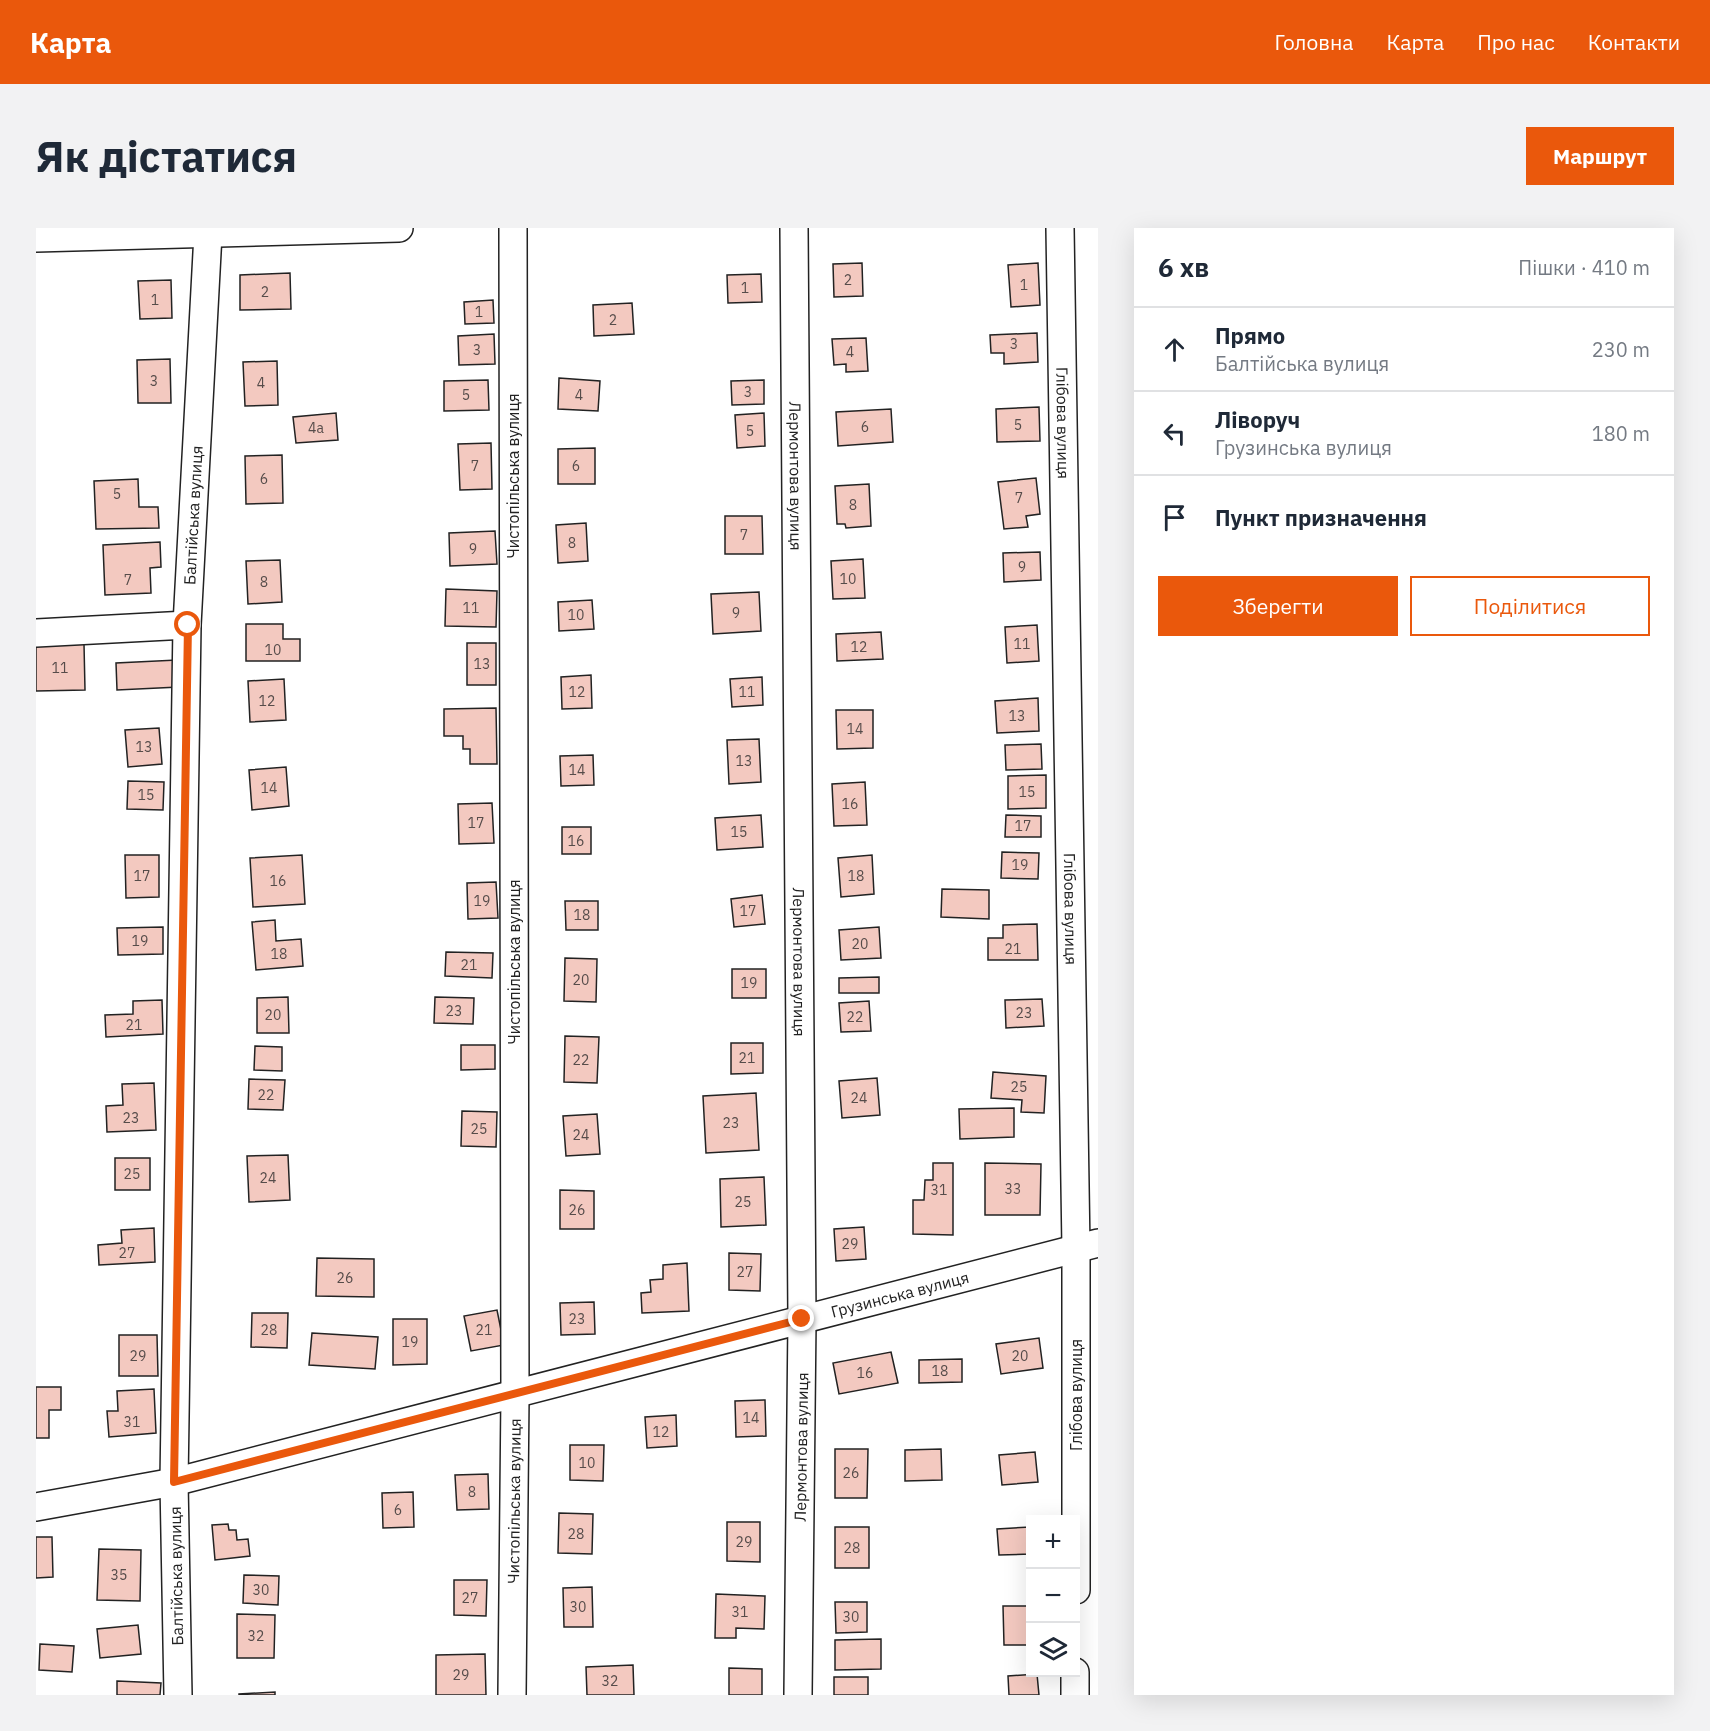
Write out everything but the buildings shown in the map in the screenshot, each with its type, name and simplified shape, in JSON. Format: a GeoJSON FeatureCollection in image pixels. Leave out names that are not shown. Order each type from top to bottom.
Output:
{"type":"FeatureCollection","features":[{"type":"Feature","properties":{"kind":"street"},"geometry":{"type":"LineString","coordinates":[[36,238],[208,234],[239,230],[399,228]]}},
{"type":"Feature","properties":{"kind":"street","name":"Чистопільська вулиця"},"geometry":{"type":"LineString","coordinates":[[512,1695],[515,1395],[513,228]]}},
{"type":"Feature","properties":{"kind":"street","name":"Лермонтова вулиця"},"geometry":{"type":"LineString","coordinates":[[794,228],[802,1319],[798,1695]]}},
{"type":"Feature","properties":{"kind":"street","name":"Глібова вулиця"},"geometry":{"type":"LineString","coordinates":[[1060,228],[1087,1246],[1077,1569]]}},
{"type":"Feature","properties":{"kind":"street","name":"Балтійська вулиця"},"geometry":{"type":"LineString","coordinates":[[178,1695],[174,1482],[188,625],[208,234]]}},
{"type":"Feature","properties":{"kind":"street"},"geometry":{"type":"LineString","coordinates":[[36,633],[188,625]]}},
{"type":"Feature","properties":{"kind":"street","name":"Грузинська вулиця"},"geometry":{"type":"LineString","coordinates":[[36,1507],[174,1482],[1087,1246]]}},
{"type":"Feature","properties":{"kind":"street"},"geometry":{"type":"LineString","coordinates":[[1075,1677],[1075,1695]]}},
{"type":"Feature","properties":{"kind":"route"},"geometry":{"type":"LineString","coordinates":[[188,625],[174,1482],[802,1319]]}}]}
